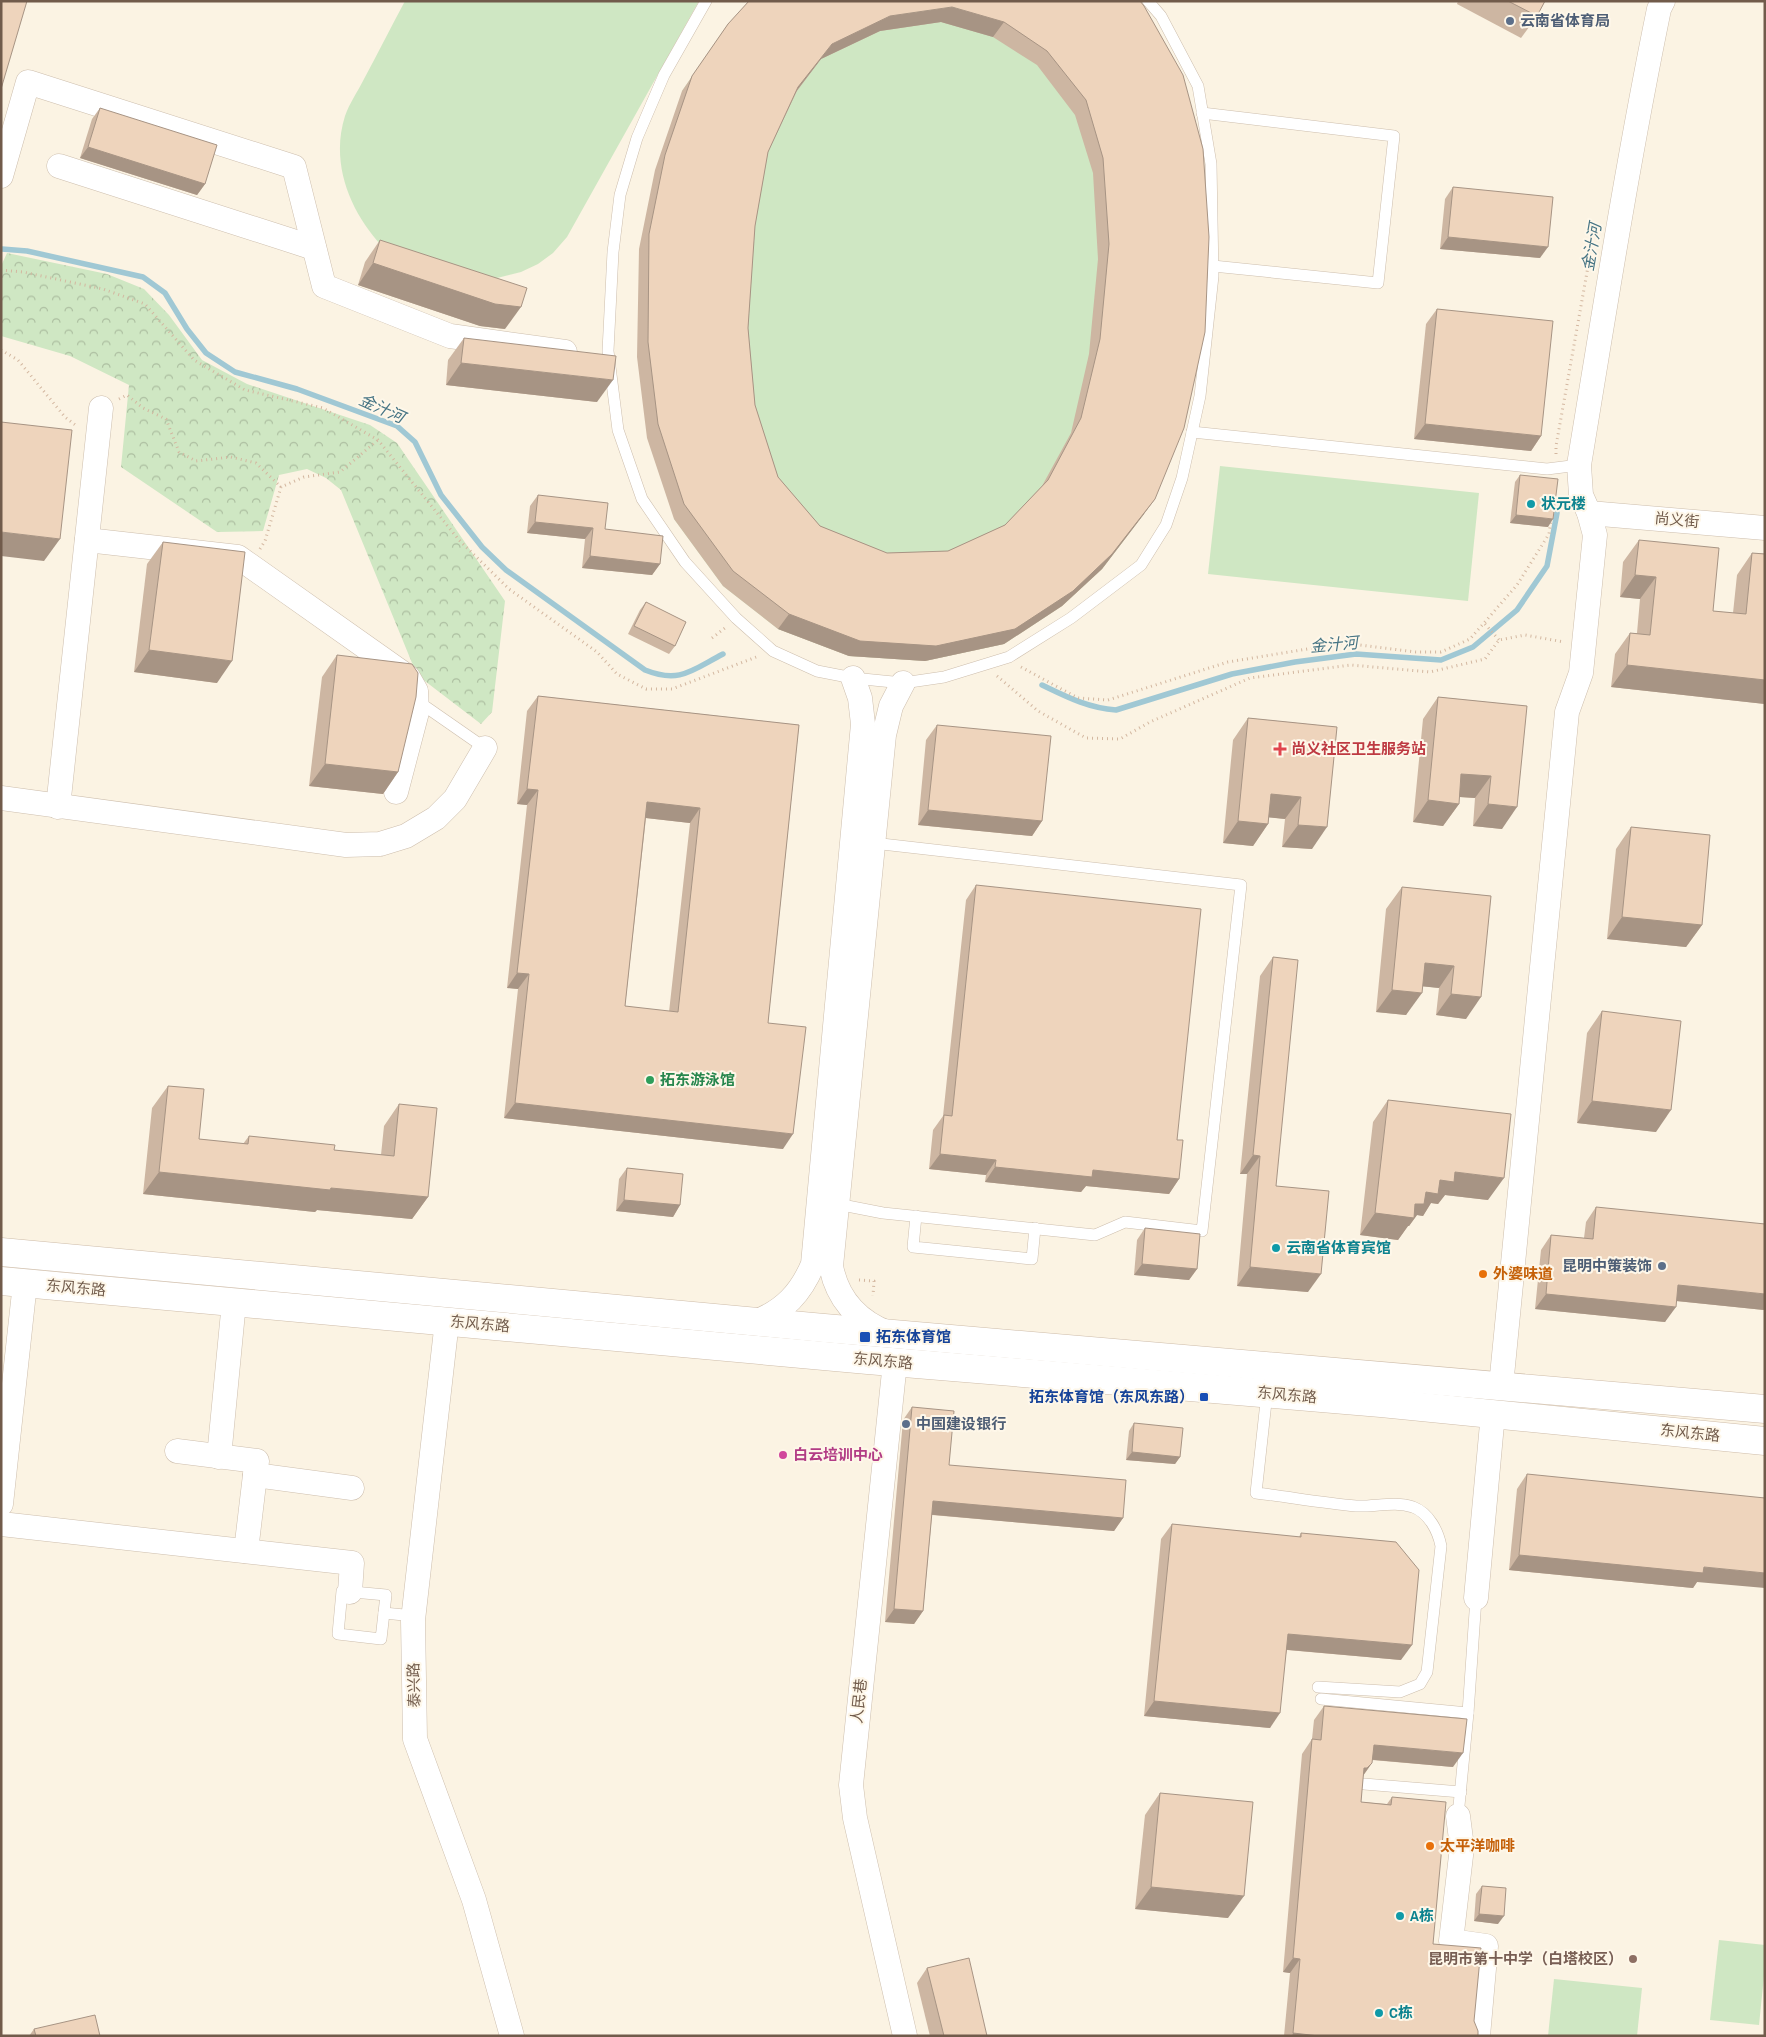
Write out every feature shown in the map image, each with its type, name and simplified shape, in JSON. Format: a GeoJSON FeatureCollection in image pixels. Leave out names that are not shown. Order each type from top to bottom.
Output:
{"type":"FeatureCollection","features":[{"type":"Feature","properties":{"kind":"main road","name":"东风东路"},"geometry":{"type":"LineString","coordinates":[[1,1252],[755,1322],[1765,1409]]}},
{"type":"Feature","properties":{"kind":"main road","name":"东风东路"},"geometry":{"type":"LineString","coordinates":[[13,1282],[906,1363],[1493,1413],[1765,1441]]}},
{"type":"Feature","properties":{"kind":"main road"},"geometry":{"type":"LineString","coordinates":[[906,1363],[911,1340],[921,1336]]}},
{"type":"Feature","properties":{"kind":"street"},"geometry":{"type":"LineString","coordinates":[[1501,1386],[1567,712],[1582,673],[1595,536],[1589,513],[1581,495],[1579,465],[1620,212],[1659,9],[1663,1]]}},
{"type":"Feature","properties":{"kind":"street"},"geometry":{"type":"LineString","coordinates":[[1,176],[28,82],[294,167],[324,286],[450,336],[544,348],[609,360]]}},
{"type":"Feature","properties":{"kind":"street"},"geometry":{"type":"LineString","coordinates":[[59,166],[314,248]]}},
{"type":"Feature","properties":{"kind":"street"},"geometry":{"type":"LineString","coordinates":[[58,807],[101,408]]}},
{"type":"Feature","properties":{"kind":"street","name":"尚义街"},"geometry":{"type":"LineString","coordinates":[[1589,513],[1765,528]]}},
{"type":"Feature","properties":{"kind":"street"},"geometry":{"type":"LineString","coordinates":[[87,540],[238,557],[408,677],[416,691],[417,712],[396,792]]}},
{"type":"Feature","properties":{"kind":"street"},"geometry":{"type":"LineString","coordinates":[[755,1322],[781,1310],[792,1300],[808,1278],[812,1264],[863,724],[860,698],[853,678]]}},
{"type":"Feature","properties":{"kind":"street"},"geometry":{"type":"LineString","coordinates":[[890,1334],[870,1325],[858,1316],[840,1294],[831,1266],[884,735],[891,706],[903,683]]}},
{"type":"Feature","properties":{"kind":"street"},"geometry":{"type":"LineString","coordinates":[[1,798],[346,845],[380,844],[406,836],[436,818],[455,799],[485,748]]}},
{"type":"Feature","properties":{"kind":"street"},"geometry":{"type":"LineString","coordinates":[[1,1504],[13,1282]]}},
{"type":"Feature","properties":{"kind":"street"},"geometry":{"type":"LineString","coordinates":[[219,1457],[234,1302]]}},
{"type":"Feature","properties":{"kind":"street","name":"泰兴路"},"geometry":{"type":"LineString","coordinates":[[447,1321],[414,1616],[415,1739],[474,1900],[512,2036]]}},
{"type":"Feature","properties":{"kind":"street","name":"人民巷"},"geometry":{"type":"LineString","coordinates":[[905,2036],[855,1818],[851,1785],[906,1363]]}},
{"type":"Feature","properties":{"kind":"street"},"geometry":{"type":"LineString","coordinates":[[1476,1598],[1493,1413]]}},
{"type":"Feature","properties":{"kind":"street"},"geometry":{"type":"LineString","coordinates":[[177,1451],[257,1461],[246,1550]]}},
{"type":"Feature","properties":{"kind":"street"},"geometry":{"type":"LineString","coordinates":[[255,1475],[352,1488]]}},
{"type":"Feature","properties":{"kind":"street"},"geometry":{"type":"LineString","coordinates":[[1,1524],[352,1563],[350,1592]]}},
{"type":"Feature","properties":{"kind":"street"},"geometry":{"type":"LineString","coordinates":[[1458,1816],[1462,1847],[1452,1941],[1486,1946],[1478,2036]]}},
{"type":"Feature","properties":{"kind":"lane"},"geometry":{"type":"LineString","coordinates":[[706,1],[664,75],[637,138],[620,195],[613,252],[608,352],[618,430],[642,499],[685,562],[736,618],[773,650],[818,671],[853,678],[903,683],[944,677],[1009,657],[1070,618],[1140,565],[1166,525],[1182,478],[1200,396],[1213,266],[1211,164],[1198,86],[1161,16],[1148,1]]}},
{"type":"Feature","properties":{"kind":"lane"},"geometry":{"type":"LineString","coordinates":[[1202,113],[1394,136],[1378,283],[1213,266]]}},
{"type":"Feature","properties":{"kind":"lane"},"geometry":{"type":"LineString","coordinates":[[1192,432],[1547,469],[1579,465]]}},
{"type":"Feature","properties":{"kind":"lane"},"geometry":{"type":"LineString","coordinates":[[426,707],[485,748]]}},
{"type":"Feature","properties":{"kind":"lane"},"geometry":{"type":"LineString","coordinates":[[837,1204],[883,1213],[1095,1235],[1125,1222],[1202,1231],[1241,885],[873,843]]}},
{"type":"Feature","properties":{"kind":"lane"},"geometry":{"type":"LineString","coordinates":[[916,1216],[913,1247],[922,1248],[1032,1259],[1035,1228]]}},
{"type":"Feature","properties":{"kind":"lane"},"geometry":{"type":"LineString","coordinates":[[1267,1393],[1256,1493],[1358,1506],[1389,1504],[1414,1507],[1429,1519],[1438,1532],[1441,1546],[1427,1672],[1420,1684],[1400,1692],[1320,1693],[1468,1713]]}},
{"type":"Feature","properties":{"kind":"lane"},"geometry":{"type":"LineString","coordinates":[[342,1591],[386,1596],[384,1613],[381,1638],[338,1634],[342,1591]]}},
{"type":"Feature","properties":{"kind":"lane"},"geometry":{"type":"LineString","coordinates":[[1458,1816],[1476,1598]]}},
{"type":"Feature","properties":{"kind":"lane"},"geometry":{"type":"LineString","coordinates":[[384,1613],[414,1616]]}},
{"type":"Feature","properties":{"kind":"lane"},"geometry":{"type":"LineString","coordinates":[[1364,1784],[1461,1792]]}},
{"type":"Feature","properties":{"kind":"path"},"geometry":{"type":"LineString","coordinates":[[1,270],[23,272],[103,289],[145,304],[194,360],[245,390],[323,408],[378,440],[459,540],[509,589],[597,652],[616,674],[646,688],[672,689],[773,650]]}},
{"type":"Feature","properties":{"kind":"path"},"geometry":{"type":"LineString","coordinates":[[1,350],[18,360],[64,418],[98,440]]}},
{"type":"Feature","properties":{"kind":"path"},"geometry":{"type":"LineString","coordinates":[[101,408],[127,395],[143,408],[166,419],[179,452],[196,461],[231,457],[256,463],[281,487]]}},
{"type":"Feature","properties":{"kind":"path"},"geometry":{"type":"LineString","coordinates":[[281,487],[304,478],[340,472],[378,440]]}},
{"type":"Feature","properties":{"kind":"path"},"geometry":{"type":"LineString","coordinates":[[250,566],[265,541],[281,487]]}},
{"type":"Feature","properties":{"kind":"path"},"geometry":{"type":"LineString","coordinates":[[1009,657],[1026,671],[1078,698],[1108,700],[1228,662],[1344,643],[1416,652],[1441,652],[1470,639],[1517,585],[1549,534],[1551,514]]}},
{"type":"Feature","properties":{"kind":"path"},"geometry":{"type":"LineString","coordinates":[[1485,624],[1499,640]]}},
{"type":"Feature","properties":{"kind":"path"},"geometry":{"type":"LineString","coordinates":[[984,665],[1038,711],[1086,738],[1120,739],[1150,722],[1250,678],[1351,665],[1430,672],[1485,659],[1499,640],[1525,635],[1584,645]]}},
{"type":"Feature","properties":{"kind":"path"},"geometry":{"type":"LineString","coordinates":[[859,1280],[874,1281],[872,1296]]}},
{"type":"Feature","properties":{"kind":"green space"},"geometry":{"type":"Polygon","coordinates":[[[405,1],[699,1],[567,237],[553,253],[538,264],[521,272],[485,281],[382,246],[371,233],[352,202],[342,169],[340,151],[345,116],[405,1]]]}},
{"type":"Feature","properties":{"kind":"green space"},"geometry":{"type":"Polygon","coordinates":[[[753,1],[1114,1],[1144,514],[1102,569],[1062,606],[1004,644],[925,661],[849,656],[778,629],[723,586],[674,519],[682,91],[718,39],[753,1]]]}},
{"type":"Feature","properties":{"kind":"green space"},"geometry":{"type":"Polygon","coordinates":[[[7,253],[107,274],[144,289],[169,315],[202,360],[247,384],[370,425],[397,443],[505,601],[492,712],[481,724],[417,675],[341,490],[326,478],[307,469],[279,475],[263,531],[217,532],[121,467],[129,385],[70,356],[1,336],[1,266],[7,253]]]}},
{"type":"Feature","properties":{"kind":"green space"},"geometry":{"type":"Polygon","coordinates":[[[1220,466],[1479,493],[1468,601],[1208,574],[1220,466]]]}},
{"type":"Feature","properties":{"kind":"green space"},"geometry":{"type":"Polygon","coordinates":[[[1719,1940],[1765,1945],[1765,1966],[1759,2025],[1710,2020],[1719,1940]]]}},
{"type":"Feature","properties":{"kind":"green space"},"geometry":{"type":"Polygon","coordinates":[[[1554,1979],[1642,1988],[1637,2036],[1548,2036],[1554,1979]]]}},
{"type":"Feature","properties":{"kind":"building"},"geometry":{"type":"Polygon","coordinates":[[[1,1],[27,1],[1,89],[1,1]]]}},
{"type":"Feature","properties":{"kind":"building"},"geometry":{"type":"Polygon","coordinates":[[[749,1],[1140,1],[1183,75],[1203,149],[1209,237],[1205,332],[1184,428],[1155,499],[1112,554],[1073,591],[1015,629],[936,646],[860,641],[789,614],[733,571],[684,504],[658,424],[648,342],[649,234],[665,155],[692,76],[728,24],[749,1]],[[952,7],[890,16],[832,44],[798,87],[768,152],[755,226],[748,328],[755,405],[778,477],[820,526],[887,553],[948,551],[1005,525],[1048,480],[1081,418],[1100,339],[1109,244],[1103,158],[1086,100],[1047,51],[1004,22],[952,7]]]}},
{"type":"Feature","properties":{"kind":"building"},"geometry":{"type":"Polygon","coordinates":[[[1508,1],[1545,1],[1537,16],[1508,1]]]}},
{"type":"Feature","properties":{"kind":"building"},"geometry":{"type":"Polygon","coordinates":[[[100,108],[217,145],[205,184],[88,147],[100,108]]]}},
{"type":"Feature","properties":{"kind":"building"},"geometry":{"type":"Polygon","coordinates":[[[1453,187],[1553,197],[1548,247],[1448,237],[1453,187]]]}},
{"type":"Feature","properties":{"kind":"building"},"geometry":{"type":"Polygon","coordinates":[[[380,240],[527,288],[521,307],[495,304],[373,263],[380,240]]]}},
{"type":"Feature","properties":{"kind":"building"},"geometry":{"type":"Polygon","coordinates":[[[1437,309],[1553,321],[1541,436],[1425,424],[1437,309]]]}},
{"type":"Feature","properties":{"kind":"building"},"geometry":{"type":"Polygon","coordinates":[[[464,338],[616,356],[613,380],[461,363],[464,338]]]}},
{"type":"Feature","properties":{"kind":"building"},"geometry":{"type":"Polygon","coordinates":[[[1,422],[72,430],[60,539],[1,532],[1,422]]]}},
{"type":"Feature","properties":{"kind":"building","name":"状元楼"},"geometry":{"type":"Polygon","coordinates":[[[1520,475],[1558,479],[1553,519],[1516,515],[1520,475]]]}},
{"type":"Feature","properties":{"kind":"building"},"geometry":{"type":"Polygon","coordinates":[[[538,495],[608,503],[605,529],[663,536],[660,564],[590,556],[593,528],[535,522],[538,495]]]}},
{"type":"Feature","properties":{"kind":"building"},"geometry":{"type":"Polygon","coordinates":[[[1639,540],[1719,548],[1713,611],[1746,614],[1752,553],[1765,554],[1765,680],[1627,665],[1630,633],[1650,635],[1656,577],[1635,575],[1639,540]]]}},
{"type":"Feature","properties":{"kind":"building"},"geometry":{"type":"Polygon","coordinates":[[[163,542],[245,552],[232,661],[149,650],[163,542]]]}},
{"type":"Feature","properties":{"kind":"building"},"geometry":{"type":"Polygon","coordinates":[[[646,602],[686,622],[675,646],[634,626],[646,602]]]}},
{"type":"Feature","properties":{"kind":"building"},"geometry":{"type":"Polygon","coordinates":[[[337,655],[412,664],[418,673],[416,697],[398,772],[325,764],[337,655]]]}},
{"type":"Feature","properties":{"kind":"building"},"geometry":{"type":"Polygon","coordinates":[[[538,696],[799,725],[768,1023],[806,1027],[793,1134],[515,1103],[529,974],[517,973],[538,790],[527,789],[538,696]],[[647,802],[625,1006],[678,1012],[700,808],[647,802]]]}},
{"type":"Feature","properties":{"kind":"building"},"geometry":{"type":"Polygon","coordinates":[[[1438,697],[1527,706],[1517,807],[1488,804],[1491,776],[1461,774],[1459,804],[1428,800],[1438,697]]]}},
{"type":"Feature","properties":{"kind":"building"},"geometry":{"type":"Polygon","coordinates":[[[1248,718],[1337,727],[1327,827],[1298,825],[1301,797],[1271,794],[1268,824],[1238,821],[1248,718]]]}},
{"type":"Feature","properties":{"kind":"building"},"geometry":{"type":"Polygon","coordinates":[[[937,725],[1051,736],[1042,821],[928,810],[937,725]]]}},
{"type":"Feature","properties":{"kind":"building"},"geometry":{"type":"Polygon","coordinates":[[[1631,827],[1710,835],[1702,925],[1622,917],[1631,827]]]}},
{"type":"Feature","properties":{"kind":"building"},"geometry":{"type":"Polygon","coordinates":[[[976,885],[1201,909],[1177,1140],[1183,1140],[1179,1179],[1093,1170],[1092,1177],[995,1167],[996,1160],[940,1154],[944,1115],[952,1116],[976,885]]]}},
{"type":"Feature","properties":{"kind":"building"},"geometry":{"type":"Polygon","coordinates":[[[1402,887],[1491,896],[1481,997],[1451,994],[1454,966],[1425,963],[1422,993],[1392,990],[1402,887]]]}},
{"type":"Feature","properties":{"kind":"building"},"geometry":{"type":"Polygon","coordinates":[[[1273,957],[1298,960],[1276,1186],[1329,1191],[1321,1274],[1250,1267],[1260,1156],[1253,1155],[1273,957]]]}},
{"type":"Feature","properties":{"kind":"building"},"geometry":{"type":"Polygon","coordinates":[[[1602,1011],[1681,1021],[1671,1110],[1592,1101],[1602,1011]]]}},
{"type":"Feature","properties":{"kind":"building"},"geometry":{"type":"Polygon","coordinates":[[[168,1086],[204,1089],[199,1139],[248,1144],[249,1136],[335,1145],[334,1150],[394,1156],[399,1104],[437,1108],[428,1197],[331,1188],[330,1190],[159,1172],[168,1086]]]}},
{"type":"Feature","properties":{"kind":"building"},"geometry":{"type":"Polygon","coordinates":[[[1388,1100],[1511,1114],[1504,1178],[1455,1172],[1454,1182],[1440,1180],[1438,1194],[1426,1192],[1424,1204],[1415,1204],[1414,1218],[1375,1213],[1388,1100]]]}},
{"type":"Feature","properties":{"kind":"building"},"geometry":{"type":"Polygon","coordinates":[[[627,1168],[683,1174],[680,1205],[624,1200],[627,1168]]]}},
{"type":"Feature","properties":{"kind":"building"},"geometry":{"type":"Polygon","coordinates":[[[1596,1207],[1765,1224],[1765,1294],[1678,1285],[1676,1307],[1546,1294],[1551,1235],[1593,1239],[1596,1207]]]}},
{"type":"Feature","properties":{"kind":"building"},"geometry":{"type":"Polygon","coordinates":[[[1145,1228],[1200,1234],[1197,1269],[1142,1264],[1145,1228]]]}},
{"type":"Feature","properties":{"kind":"building"},"geometry":{"type":"Polygon","coordinates":[[[912,1407],[954,1411],[949,1465],[1126,1480],[1123,1518],[933,1501],[923,1611],[894,1609],[912,1407]]]}},
{"type":"Feature","properties":{"kind":"building"},"geometry":{"type":"Polygon","coordinates":[[[1134,1423],[1183,1428],[1180,1457],[1132,1452],[1134,1423]]]}},
{"type":"Feature","properties":{"kind":"building"},"geometry":{"type":"Polygon","coordinates":[[[1527,1474],[1765,1498],[1765,1573],[1704,1567],[1703,1573],[1519,1555],[1527,1474]]]}},
{"type":"Feature","properties":{"kind":"building"},"geometry":{"type":"Polygon","coordinates":[[[1172,1524],[1301,1537],[1301,1533],[1396,1542],[1419,1570],[1412,1645],[1288,1634],[1280,1713],[1154,1701],[1172,1524]]]}},
{"type":"Feature","properties":{"kind":"building"},"geometry":{"type":"Polygon","coordinates":[[[1324,1706],[1467,1719],[1463,1753],[1374,1745],[1372,1763],[1367,1768],[1364,1768],[1361,1802],[1391,1805],[1392,1797],[1446,1802],[1433,1944],[1481,1948],[1474,2021],[1478,2036],[1319,2036],[1293,2033],[1300,1959],[1293,1958],[1312,1739],[1321,1740],[1324,1706]]]}},
{"type":"Feature","properties":{"kind":"building"},"geometry":{"type":"Polygon","coordinates":[[[1160,1793],[1253,1802],[1244,1896],[1151,1887],[1160,1793]]]}},
{"type":"Feature","properties":{"kind":"building"},"geometry":{"type":"Polygon","coordinates":[[[1482,1886],[1506,1888],[1504,1916],[1479,1914],[1482,1886]]]}},
{"type":"Feature","properties":{"kind":"building"},"geometry":{"type":"Polygon","coordinates":[[[969,1958],[987,2036],[944,2036],[927,1968],[969,1958]]]}},
{"type":"Feature","properties":{"kind":"building"},"geometry":{"type":"Polygon","coordinates":[[[95,2015],[100,2036],[36,2036],[34,2029],[95,2015]]]}},
{"type":"Feature","properties":{"kind":"waterway","name":"金汁河"},"geometry":{"type":"LineString","coordinates":[[2,249],[27,251],[143,277],[165,293],[187,329],[206,353],[235,372],[297,389],[397,426],[415,442],[441,495],[482,547],[506,570],[645,670],[668,676],[677,675],[694,670],[723,654]]}},
{"type":"Feature","properties":{"kind":"waterway","name":"金汁河"},"geometry":{"type":"LineString","coordinates":[[1042,685],[1069,698],[1106,709],[1116,710],[1232,674],[1295,662],[1356,654],[1441,660],[1473,647],[1517,610],[1547,566],[1557,513]]}},
{"type":"Feature","properties":{"kind":"place","name":"云南省体育局"},"geometry":{"type":"Point","coordinates":[1510,21]}},
{"type":"Feature","properties":{"kind":"place","name":"状元楼"},"geometry":{"type":"Point","coordinates":[1531,504]}},
{"type":"Feature","properties":{"kind":"place","name":"尚义社区卫生服务站"},"geometry":{"type":"Point","coordinates":[1280,749]}},
{"type":"Feature","properties":{"kind":"place","name":"拓东游泳馆"},"geometry":{"type":"Point","coordinates":[650,1080]}},
{"type":"Feature","properties":{"kind":"place","name":"云南省体育宾馆"},"geometry":{"type":"Point","coordinates":[1276,1248]}},
{"type":"Feature","properties":{"kind":"place","name":"昆明中策装饰"},"geometry":{"type":"Point","coordinates":[1662,1266]}},
{"type":"Feature","properties":{"kind":"place","name":"外婆味道"},"geometry":{"type":"Point","coordinates":[1483,1274]}},
{"type":"Feature","properties":{"kind":"place","name":"拓东体育馆"},"geometry":{"type":"Point","coordinates":[865,1337]}},
{"type":"Feature","properties":{"kind":"place","name":"拓东体育馆（东风东路）"},"geometry":{"type":"Point","coordinates":[1204,1397]}},
{"type":"Feature","properties":{"kind":"place","name":"中国建设银行"},"geometry":{"type":"Point","coordinates":[906,1424]}},
{"type":"Feature","properties":{"kind":"place","name":"白云培训中心"},"geometry":{"type":"Point","coordinates":[783,1455]}},
{"type":"Feature","properties":{"kind":"place","name":"太平洋咖啡"},"geometry":{"type":"Point","coordinates":[1430,1846]}},
{"type":"Feature","properties":{"kind":"place","name":"A栋"},"geometry":{"type":"Point","coordinates":[1400,1916]}},
{"type":"Feature","properties":{"kind":"place","name":"昆明市第十中学（白塔校区）"},"geometry":{"type":"Point","coordinates":[1633,1959]}},
{"type":"Feature","properties":{"kind":"place","name":"C栋"},"geometry":{"type":"Point","coordinates":[1379,2013]}}]}
